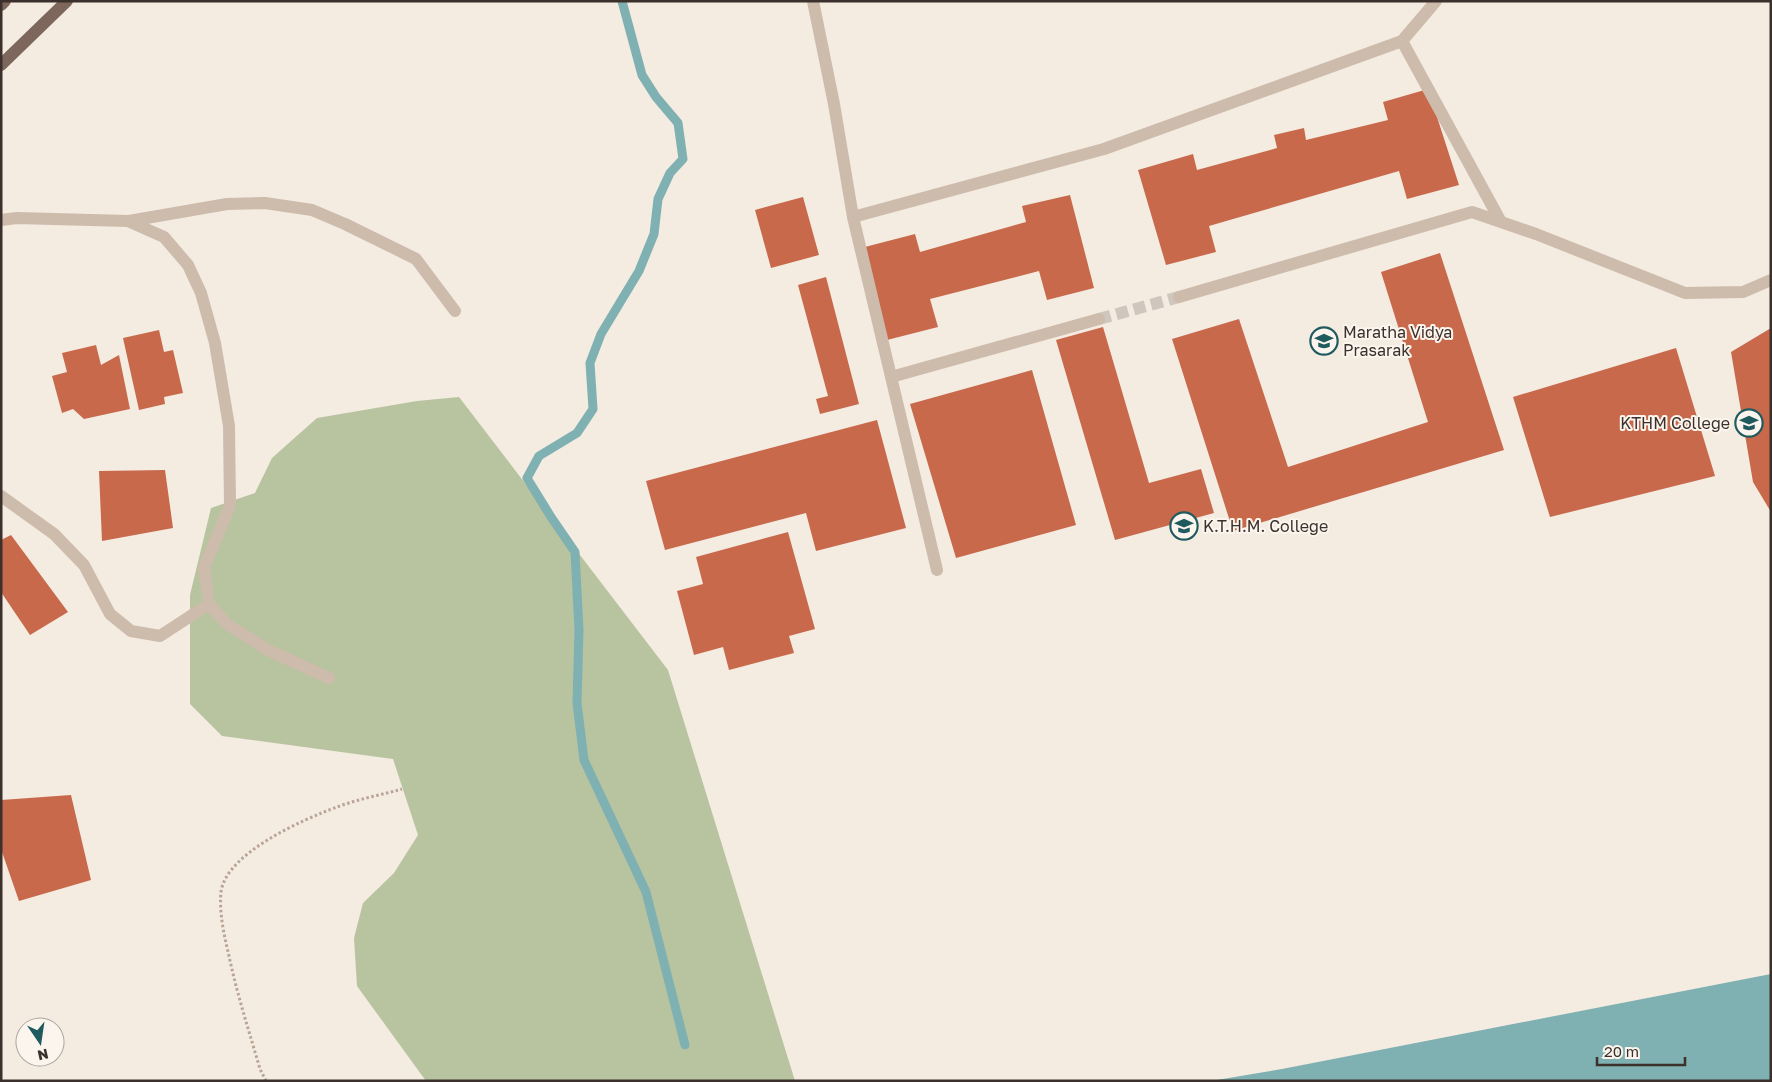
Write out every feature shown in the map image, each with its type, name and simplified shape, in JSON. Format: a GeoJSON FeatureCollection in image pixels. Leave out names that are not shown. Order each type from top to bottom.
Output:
{"type":"FeatureCollection","features":[{"type":"Feature","properties":{"kind":"main road"},"geometry":{"type":"LineString","coordinates":[[1,5],[5,1]]}},
{"type":"Feature","properties":{"kind":"main road"},"geometry":{"type":"LineString","coordinates":[[1,65],[67,1]]}},
{"type":"Feature","properties":{"kind":"street"},"geometry":{"type":"LineString","coordinates":[[813,1],[834,104],[853,217],[937,570]]}},
{"type":"Feature","properties":{"kind":"street"},"geometry":{"type":"LineString","coordinates":[[853,217],[1104,149],[1402,41],[1436,1]]}},
{"type":"Feature","properties":{"kind":"street"},"geometry":{"type":"LineString","coordinates":[[1402,41],[1501,222]]}},
{"type":"Feature","properties":{"kind":"street"},"geometry":{"type":"LineString","coordinates":[[1,220],[17,218],[128,221],[227,204],[265,203],[312,210],[416,259],[455,311]]}},
{"type":"Feature","properties":{"kind":"street"},"geometry":{"type":"LineString","coordinates":[[1179,297],[1472,212],[1685,293],[1743,292],[1771,280]]}},
{"type":"Feature","properties":{"kind":"street"},"geometry":{"type":"LineString","coordinates":[[128,221],[164,236],[188,265],[201,293],[215,343],[229,426],[230,506],[204,568],[209,604],[227,624],[268,650],[329,678]]}},
{"type":"Feature","properties":{"kind":"street"},"geometry":{"type":"LineString","coordinates":[[891,377],[1099,319]]}},
{"type":"Feature","properties":{"kind":"street"},"geometry":{"type":"LineString","coordinates":[[1,496],[54,534],[84,565],[110,614],[131,632],[160,636],[209,604]]}},
{"type":"Feature","properties":{"kind":"path"},"geometry":{"type":"LineString","coordinates":[[266,1081],[260,1069],[237,992],[223,928],[222,890],[236,864],[254,848],[290,828],[338,806],[402,788]]}},
{"type":"Feature","properties":{"kind":"green space"},"geometry":{"type":"Polygon","coordinates":[[[459,397],[668,670],[795,1081],[426,1081],[357,986],[354,938],[363,903],[394,873],[418,835],[393,759],[222,736],[190,704],[190,595],[211,508],[255,493],[272,458],[317,418],[417,401],[459,397]]]}},
{"type":"Feature","properties":{"kind":"water"},"geometry":{"type":"Polygon","coordinates":[[[1771,974],[1771,1081],[1211,1081],[1282,1069],[1771,974]]]}},
{"type":"Feature","properties":{"kind":"building"},"geometry":{"type":"Polygon","coordinates":[[[1428,89],[1459,185],[1407,199],[1399,171],[1209,226],[1216,252],[1166,265],[1138,170],[1193,154],[1197,170],[1277,148],[1274,135],[1304,128],[1306,140],[1388,120],[1383,102],[1428,89]]]}},
{"type":"Feature","properties":{"kind":"building"},"geometry":{"type":"Polygon","coordinates":[[[1070,195],[1094,288],[1047,300],[1039,271],[930,299],[938,327],[887,340],[861,248],[915,234],[920,252],[1026,222],[1022,206],[1070,195]]]}},
{"type":"Feature","properties":{"kind":"building"},"geometry":{"type":"Polygon","coordinates":[[[803,197],[819,255],[771,268],[755,210],[803,197]]]}},
{"type":"Feature","properties":{"kind":"building"},"geometry":{"type":"Polygon","coordinates":[[[1440,253],[1504,450],[1233,531],[1172,339],[1239,319],[1288,467],[1428,422],[1381,272],[1440,253]]]}},
{"type":"Feature","properties":{"kind":"building"},"geometry":{"type":"Polygon","coordinates":[[[826,277],[859,404],[820,414],[816,399],[828,396],[798,285],[826,277]]]}},
{"type":"Feature","properties":{"kind":"building"},"geometry":{"type":"Polygon","coordinates":[[[1103,327],[1149,483],[1201,469],[1214,513],[1115,540],[1056,340],[1103,327]]]}},
{"type":"Feature","properties":{"kind":"building"},"geometry":{"type":"Polygon","coordinates":[[[1771,328],[1771,512],[1753,482],[1731,352],[1771,328]]]}},
{"type":"Feature","properties":{"kind":"building"},"geometry":{"type":"Polygon","coordinates":[[[159,330],[164,352],[173,350],[183,393],[164,397],[165,404],[139,410],[123,338],[159,330]]]}},
{"type":"Feature","properties":{"kind":"building"},"geometry":{"type":"Polygon","coordinates":[[[96,345],[101,365],[119,355],[130,409],[84,419],[73,409],[62,413],[52,376],[67,372],[62,353],[96,345]]]}},
{"type":"Feature","properties":{"kind":"building"},"geometry":{"type":"Polygon","coordinates":[[[1676,348],[1715,476],[1550,517],[1513,397],[1676,348]]]}},
{"type":"Feature","properties":{"kind":"building"},"geometry":{"type":"Polygon","coordinates":[[[1032,370],[1076,525],[956,558],[910,404],[1032,370]]]}},
{"type":"Feature","properties":{"kind":"building"},"geometry":{"type":"Polygon","coordinates":[[[877,420],[906,528],[816,551],[806,513],[665,550],[646,481],[877,420]]]}},
{"type":"Feature","properties":{"kind":"building"},"geometry":{"type":"Polygon","coordinates":[[[165,470],[173,528],[102,541],[99,471],[165,470]]]}},
{"type":"Feature","properties":{"kind":"building"},"geometry":{"type":"Polygon","coordinates":[[[788,532],[815,629],[789,636],[794,653],[729,670],[723,647],[694,655],[677,591],[703,584],[696,557],[788,532]]]}},
{"type":"Feature","properties":{"kind":"building"},"geometry":{"type":"Polygon","coordinates":[[[11,535],[68,612],[30,635],[1,592],[1,540],[11,535]]]}},
{"type":"Feature","properties":{"kind":"building"},"geometry":{"type":"Polygon","coordinates":[[[71,795],[91,880],[19,901],[1,849],[1,800],[71,795]]]}},
{"type":"Feature","properties":{"kind":"waterway"},"geometry":{"type":"LineString","coordinates":[[622,1],[642,75],[656,97],[678,123],[683,159],[670,173],[658,199],[654,234],[639,271],[601,334],[590,363],[593,409],[577,433],[539,456],[527,478],[575,552],[579,630],[577,703],[584,760],[646,892],[685,1045]]}},
{"type":"Feature","properties":{"kind":"tunnel"},"geometry":{"type":"LineString","coordinates":[[1099,319],[1179,297]]}},
{"type":"Feature","properties":{"kind":"place","name":"Maratha Vidya Prasarak"},"geometry":{"type":"Point","coordinates":[1324,341]}},
{"type":"Feature","properties":{"kind":"place","name":"KTHM College"},"geometry":{"type":"Point","coordinates":[1749,423]}},
{"type":"Feature","properties":{"kind":"place","name":"K.T.H.M. College"},"geometry":{"type":"Point","coordinates":[1184,526]}}]}
